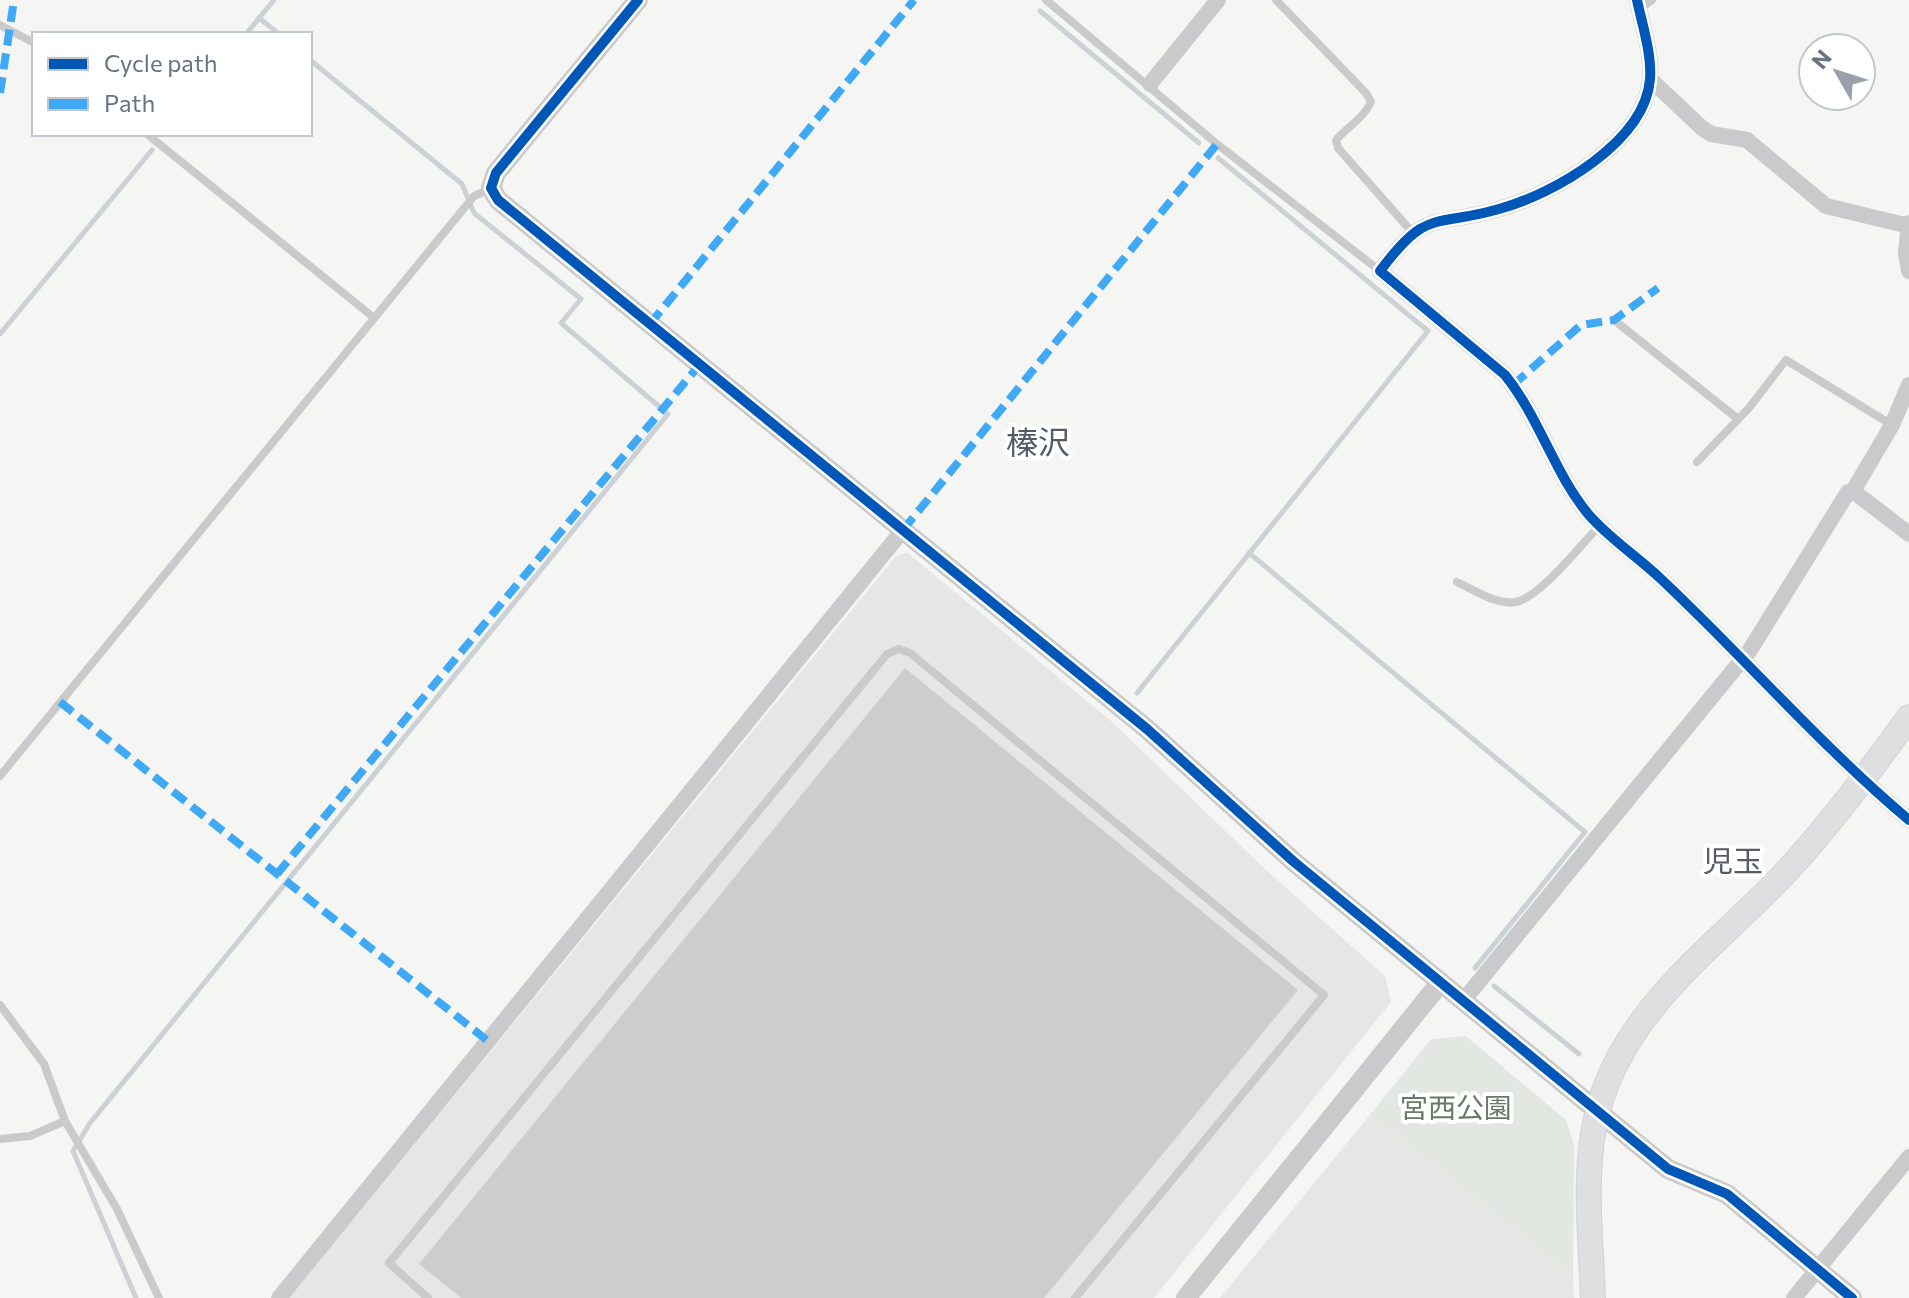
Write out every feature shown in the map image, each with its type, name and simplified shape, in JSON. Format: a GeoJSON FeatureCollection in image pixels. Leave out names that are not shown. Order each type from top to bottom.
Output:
{"type":"FeatureCollection","features":[{"type":"Feature","properties":{"kind":"main road"},"geometry":{"type":"LineString","coordinates":[[1593,1298],[1590,1189],[1598,1110],[1622,1049],[1651,1007],[1785,873],[1864,780],[1909,717]]}},
{"type":"Feature","properties":{"kind":"street"},"geometry":{"type":"LineString","coordinates":[[638,0],[496,173],[491,188],[498,200],[1147,729],[1293,861],[1668,1169],[1727,1194],[1852,1298]]}},
{"type":"Feature","properties":{"kind":"street"},"geometry":{"type":"LineString","coordinates":[[1150,84],[1218,0]]}},
{"type":"Feature","properties":{"kind":"street"},"geometry":{"type":"LineString","coordinates":[[1643,3],[1650,79],[1626,133],[1560,185],[1498,210],[1439,220],[1412,232],[1380,271],[1505,375],[1519,393],[1578,499],[1600,526],[1661,579],[1741,661],[1909,820]]}},
{"type":"Feature","properties":{"kind":"street"},"geometry":{"type":"LineString","coordinates":[[1650,79],[1702,128],[1711,134],[1747,140],[1826,206],[1909,225],[1909,271]]}},
{"type":"Feature","properties":{"kind":"street"},"geometry":{"type":"LineString","coordinates":[[1463,1001],[1741,661],[1817,538],[1848,492],[1853,491],[1892,425],[1909,385]]}},
{"type":"Feature","properties":{"kind":"street"},"geometry":{"type":"LineString","coordinates":[[1853,491],[1909,534]]}},
{"type":"Feature","properties":{"kind":"street"},"geometry":{"type":"LineString","coordinates":[[279,1298],[903,530]]}},
{"type":"Feature","properties":{"kind":"street"},"geometry":{"type":"LineString","coordinates":[[1186,1298],[1440,983]]}},
{"type":"Feature","properties":{"kind":"street"},"geometry":{"type":"LineString","coordinates":[[1794,1298],[1909,1157]]}},
{"type":"Feature","properties":{"kind":"lane"},"geometry":{"type":"LineString","coordinates":[[1046,0],[1150,84],[1217,144],[1380,271]]}},
{"type":"Feature","properties":{"kind":"lane"},"geometry":{"type":"LineString","coordinates":[[1276,0],[1366,93],[1371,102],[1367,110],[1336,140],[1338,148],[1412,232]]}},
{"type":"Feature","properties":{"kind":"lane"},"geometry":{"type":"LineString","coordinates":[[0,25],[32,42]]}},
{"type":"Feature","properties":{"kind":"lane"},"geometry":{"type":"LineString","coordinates":[[149,136],[373,317]]}},
{"type":"Feature","properties":{"kind":"lane"},"geometry":{"type":"LineString","coordinates":[[0,776],[474,196],[491,188]]}},
{"type":"Feature","properties":{"kind":"lane"},"geometry":{"type":"LineString","coordinates":[[1614,320],[1738,419]]}},
{"type":"Feature","properties":{"kind":"lane"},"geometry":{"type":"LineString","coordinates":[[1697,462],[1738,419],[1786,360],[1892,425]]}},
{"type":"Feature","properties":{"kind":"lane"},"geometry":{"type":"LineString","coordinates":[[1457,582],[1498,600],[1517,601],[1537,589],[1600,526]]}},
{"type":"Feature","properties":{"kind":"lane"},"geometry":{"type":"LineString","coordinates":[[428,1298],[389,1263],[887,654],[899,649],[910,653],[1324,995],[1075,1298]]}},
{"type":"Feature","properties":{"kind":"lane"},"geometry":{"type":"LineString","coordinates":[[0,1005],[44,1064],[65,1121],[117,1209],[159,1298]]}},
{"type":"Feature","properties":{"kind":"lane"},"geometry":{"type":"LineString","coordinates":[[0,1139],[30,1136],[65,1121]]}},
{"type":"Feature","properties":{"kind":"shaded area"},"geometry":{"type":"Polygon","coordinates":[[[908,553],[1111,721],[1265,869],[1385,976],[1391,1002],[1154,1298],[289,1298],[896,556],[908,553]]]}},
{"type":"Feature","properties":{"kind":"shaded area"},"geometry":{"type":"Polygon","coordinates":[[[1369,1116],[1573,1278],[1574,1298],[1220,1298],[1369,1116]]]}},
{"type":"Feature","properties":{"kind":"green space","name":"宮西公園"},"geometry":{"type":"Polygon","coordinates":[[[1466,1036],[1566,1120],[1574,1145],[1573,1278],[1369,1116],[1431,1039],[1466,1036]]]}},
{"type":"Feature","properties":{"kind":"building"},"geometry":{"type":"Polygon","coordinates":[[[905,668],[1298,990],[1044,1298],[461,1298],[419,1264],[905,668]]]}},
{"type":"Feature","properties":{"kind":"waterway"},"geometry":{"type":"LineString","coordinates":[[248,32],[274,0]]}},
{"type":"Feature","properties":{"kind":"waterway"},"geometry":{"type":"LineString","coordinates":[[1040,11],[1199,143]]}},
{"type":"Feature","properties":{"kind":"waterway"},"geometry":{"type":"LineString","coordinates":[[259,18],[276,32]]}},
{"type":"Feature","properties":{"kind":"waterway"},"geometry":{"type":"LineString","coordinates":[[136,1298],[73,1151],[90,1123],[668,414],[561,323],[581,299],[474,213],[462,184],[312,62]]}},
{"type":"Feature","properties":{"kind":"waterway"},"geometry":{"type":"LineString","coordinates":[[0,334],[152,150]]}},
{"type":"Feature","properties":{"kind":"waterway"},"geometry":{"type":"LineString","coordinates":[[1137,693],[1428,331],[1218,158]]}},
{"type":"Feature","properties":{"kind":"waterway"},"geometry":{"type":"LineString","coordinates":[[1249,553],[1585,832],[1475,968]]}},
{"type":"Feature","properties":{"kind":"waterway"},"geometry":{"type":"LineString","coordinates":[[1494,986],[1579,1054]]}},
{"type":"Feature","properties":{"kind":"marked path"},"geometry":{"type":"LineString","coordinates":[[0,93],[14,0]]}},
{"type":"Feature","properties":{"kind":"marked path"},"geometry":{"type":"LineString","coordinates":[[650,324],[914,0]]}},
{"type":"Feature","properties":{"kind":"marked path"},"geometry":{"type":"LineString","coordinates":[[903,530],[1217,144]]}},
{"type":"Feature","properties":{"kind":"marked path"},"geometry":{"type":"LineString","coordinates":[[1513,385],[1581,325],[1614,320],[1658,288]]}},
{"type":"Feature","properties":{"kind":"marked path"},"geometry":{"type":"LineString","coordinates":[[277,874],[700,364]]}},
{"type":"Feature","properties":{"kind":"marked path"},"geometry":{"type":"LineString","coordinates":[[60,702],[488,1041]]}},
{"type":"Feature","properties":{"kind":"cycle path"},"geometry":{"type":"LineString","coordinates":[[638,0],[496,173],[491,188],[498,200],[1147,729],[1293,861],[1668,1169],[1727,1194],[1852,1298]]}},
{"type":"Feature","properties":{"kind":"cycle path"},"geometry":{"type":"LineString","coordinates":[[1637,0],[1648,49],[1650,79],[1644,102],[1632,124],[1615,144],[1570,178],[1521,202],[1421,228],[1380,271],[1505,375],[1528,409],[1577,499],[1597,524],[1661,579],[1845,762],[1909,820]]}},
{"type":"Feature","properties":{"kind":"district","name":"榛沢"},"geometry":{"type":"Point","coordinates":[1038,441]}},
{"type":"Feature","properties":{"kind":"district","name":"児玉"},"geometry":{"type":"Point","coordinates":[1733,859]}}]}
